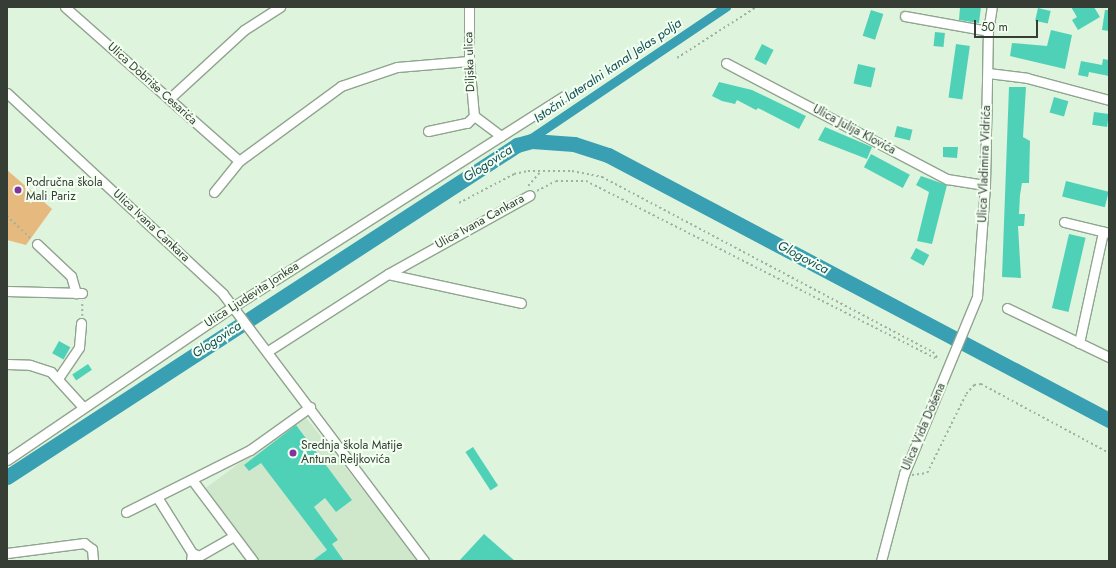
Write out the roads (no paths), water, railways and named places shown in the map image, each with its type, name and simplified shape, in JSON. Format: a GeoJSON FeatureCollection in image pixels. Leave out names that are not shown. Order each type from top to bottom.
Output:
{"type":"FeatureCollection","features":[{"type":"Feature","properties":{"kind":"street","name":"Ulica Dobriše Cesarića"},"geometry":{"type":"LineString","coordinates":[[65,7],[239,161]]}},
{"type":"Feature","properties":{"kind":"street"},"geometry":{"type":"LineString","coordinates":[[169,99],[244,30],[280,7]]}},
{"type":"Feature","properties":{"kind":"street","name":"Diljska ulica"},"geometry":{"type":"LineString","coordinates":[[469,7],[469,61],[474,116]]}},
{"type":"Feature","properties":{"kind":"street","name":"Ulica Vladimira Vidrića"},"geometry":{"type":"LineString","coordinates":[[977,297],[985,184],[988,31],[992,7]]}},
{"type":"Feature","properties":{"kind":"street"},"geometry":{"type":"LineString","coordinates":[[905,16],[988,31]]}},
{"type":"Feature","properties":{"kind":"street"},"geometry":{"type":"LineString","coordinates":[[214,192],[239,161],[341,86],[397,66],[469,61]]}},
{"type":"Feature","properties":{"kind":"street","name":"Ulica Julija Klovića"},"geometry":{"type":"LineString","coordinates":[[726,63],[947,180],[985,184]]}},
{"type":"Feature","properties":{"kind":"street"},"geometry":{"type":"LineString","coordinates":[[988,73],[1027,78],[1109,100]]}},
{"type":"Feature","properties":{"kind":"street","name":"Ulica Ivana Cankara"},"geometry":{"type":"LineString","coordinates":[[7,93],[236,309],[266,347],[424,561]]}},
{"type":"Feature","properties":{"kind":"street","name":"Ulica Ljudevita Jonkea"},"geometry":{"type":"LineString","coordinates":[[7,460],[82,406],[236,309],[564,96]]}},
{"type":"Feature","properties":{"kind":"street"},"geometry":{"type":"LineString","coordinates":[[428,131],[467,123],[474,116],[501,136]]}},
{"type":"Feature","properties":{"kind":"street","name":"Ulica Ivana Cankara"},"geometry":{"type":"LineString","coordinates":[[266,347],[388,274],[530,195]]}},
{"type":"Feature","properties":{"kind":"street"},"geometry":{"type":"LineString","coordinates":[[1064,222],[1106,233],[1079,343]]}},
{"type":"Feature","properties":{"kind":"street"},"geometry":{"type":"LineString","coordinates":[[7,291],[79,293],[72,276],[37,244]]}},
{"type":"Feature","properties":{"kind":"street"},"geometry":{"type":"LineString","coordinates":[[388,274],[521,303]]}},
{"type":"Feature","properties":{"kind":"street","name":"Ulica Vida Došena"},"geometry":{"type":"LineString","coordinates":[[882,561],[904,474],[968,324],[977,297]]}},
{"type":"Feature","properties":{"kind":"street"},"geometry":{"type":"LineString","coordinates":[[1007,308],[1109,357]]}},
{"type":"Feature","properties":{"kind":"street"},"geometry":{"type":"LineString","coordinates":[[59,377],[79,347],[82,323]]}},
{"type":"Feature","properties":{"kind":"street"},"geometry":{"type":"LineString","coordinates":[[7,364],[30,365],[59,377],[82,406]]}},
{"type":"Feature","properties":{"kind":"street"},"geometry":{"type":"LineString","coordinates":[[126,512],[193,481],[250,450],[310,407]]}},
{"type":"Feature","properties":{"kind":"street"},"geometry":{"type":"LineString","coordinates":[[193,481],[253,561]]}},
{"type":"Feature","properties":{"kind":"street"},"geometry":{"type":"LineString","coordinates":[[157,497],[193,559],[234,536]]}},
{"type":"Feature","properties":{"kind":"street"},"geometry":{"type":"LineString","coordinates":[[7,553],[84,543],[92,550],[93,561]]}},
{"type":"Feature","properties":{"kind":"waterway","name":"Istočni lateralni kanal Jelas polja"},"geometry":{"type":"LineString","coordinates":[[524,143],[726,7]]}},
{"type":"Feature","properties":{"kind":"waterway","name":"Glogovica"},"geometry":{"type":"LineString","coordinates":[[7,477],[517,145],[532,141],[574,144],[608,155],[1109,420]]}},
{"type":"Feature","properties":{"kind":"place","name":"Područna škola Mali Pariz"},"geometry":{"type":"Point","coordinates":[18,190]}},
{"type":"Feature","properties":{"kind":"place","name":"Srednja škola Matije Antuna Reljkovića"},"geometry":{"type":"Point","coordinates":[293,453]}}]}
